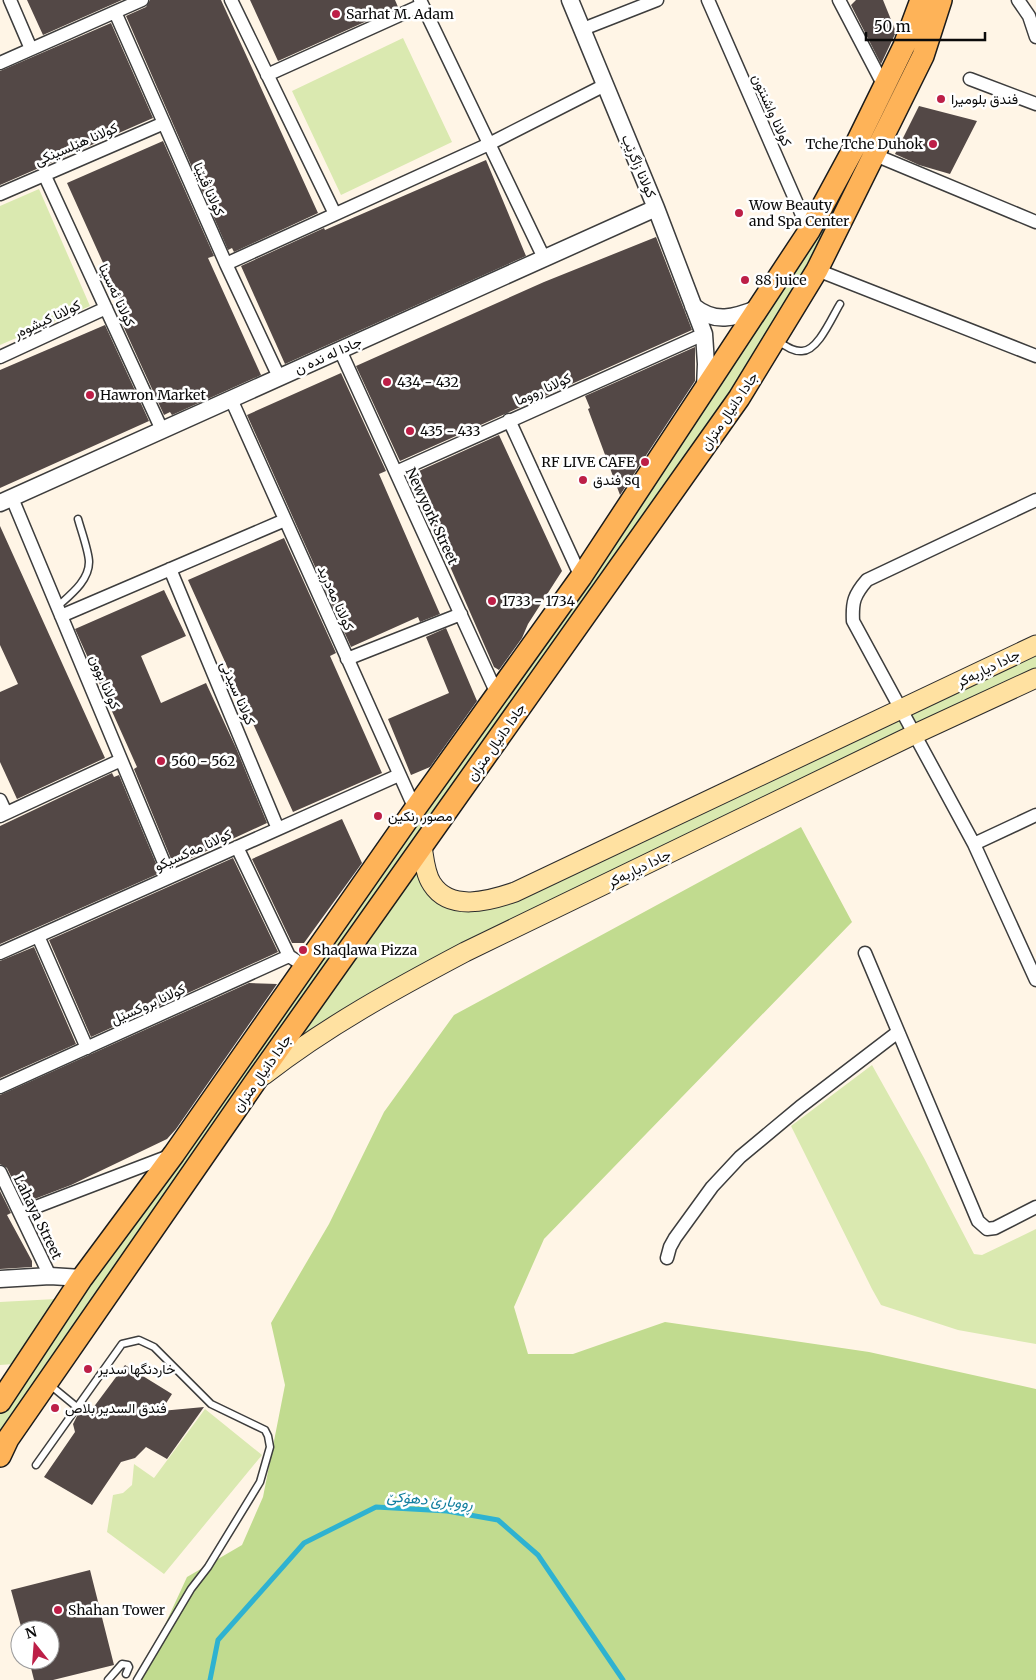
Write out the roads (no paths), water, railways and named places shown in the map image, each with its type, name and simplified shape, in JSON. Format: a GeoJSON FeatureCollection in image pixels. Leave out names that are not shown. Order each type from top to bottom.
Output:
{"type":"FeatureCollection","features":[{"type":"Feature","properties":{"kind":"main road","name":"جادا دانيال متران"},"geometry":{"type":"LineString","coordinates":[[0,1402],[8,1377],[49,1327],[82,1278],[174,1154],[298,962],[415,809],[580,577],[809,232],[855,146],[904,46],[921,0]]}},
{"type":"Feature","properties":{"kind":"main road","name":"جادا دانيال متران"},"geometry":{"type":"LineString","coordinates":[[0,1456],[8,1439],[256,1082],[739,398],[817,270],[923,56],[941,0]]}},
{"type":"Feature","properties":{"kind":"main road","name":"جادا دیاربه‌كر"},"geometry":{"type":"LineString","coordinates":[[422,846],[424,862],[431,884],[442,896],[467,902],[495,899],[515,892],[1036,645]]}},
{"type":"Feature","properties":{"kind":"main road","name":"جادا دیاربه‌كر"},"geometry":{"type":"LineString","coordinates":[[256,1082],[326,1030],[399,987],[465,952],[915,734],[1036,678]]}},
{"type":"Feature","properties":{"kind":"main road"},"geometry":{"type":"LineString","coordinates":[[49,1327],[74,1344]]}},
{"type":"Feature","properties":{"kind":"street"},"geometry":{"type":"LineString","coordinates":[[10,0],[31,49]]}},
{"type":"Feature","properties":{"kind":"street"},"geometry":{"type":"LineString","coordinates":[[0,63],[142,0]]}},
{"type":"Feature","properties":{"kind":"street"},"geometry":{"type":"LineString","coordinates":[[231,0],[335,214]]}},
{"type":"Feature","properties":{"kind":"street","name":"كولانا زاگرێب"},"geometry":{"type":"LineString","coordinates":[[570,0],[656,208],[704,334],[705,388]]}},
{"type":"Feature","properties":{"kind":"street"},"geometry":{"type":"LineString","coordinates":[[583,29],[657,0]]}},
{"type":"Feature","properties":{"kind":"street","name":"كولانا واشنتون"},"geometry":{"type":"LineString","coordinates":[[708,0],[809,232]]}},
{"type":"Feature","properties":{"kind":"street"},"geometry":{"type":"LineString","coordinates":[[839,0],[884,86]]}},
{"type":"Feature","properties":{"kind":"street"},"geometry":{"type":"LineString","coordinates":[[1018,0],[1029,16],[1036,37]]}},
{"type":"Feature","properties":{"kind":"street"},"geometry":{"type":"LineString","coordinates":[[267,75],[421,3],[544,258]]}},
{"type":"Feature","properties":{"kind":"street","name":"كولانا ڤیێنا"},"geometry":{"type":"LineString","coordinates":[[116,12],[226,264],[279,377]]}},
{"type":"Feature","properties":{"kind":"street"},"geometry":{"type":"LineString","coordinates":[[970,78],[1036,104]]}},
{"type":"Feature","properties":{"kind":"street"},"geometry":{"type":"LineString","coordinates":[[226,264],[489,144],[605,85]]}},
{"type":"Feature","properties":{"kind":"street","name":"كولانا ھێلسینکی"},"geometry":{"type":"LineString","coordinates":[[0,194],[164,124]]}},
{"type":"Feature","properties":{"kind":"street"},"geometry":{"type":"LineString","coordinates":[[875,155],[1036,222]]}},
{"type":"Feature","properties":{"kind":"street","name":"كولانا ئەسینا"},"geometry":{"type":"LineString","coordinates":[[44,174],[162,430]]}},
{"type":"Feature","properties":{"kind":"street","name":"جادا له نده ن"},"geometry":{"type":"LineString","coordinates":[[6,500],[656,208]]}},
{"type":"Feature","properties":{"kind":"street"},"geometry":{"type":"LineString","coordinates":[[817,270],[1036,356]]}},
{"type":"Feature","properties":{"kind":"street"},"geometry":{"type":"LineString","coordinates":[[693,306],[702,313],[717,318],[732,317],[759,308]]}},
{"type":"Feature","properties":{"kind":"street","name":"كولانا كیشوه‌ر"},"geometry":{"type":"LineString","coordinates":[[0,357],[106,308]]}},
{"type":"Feature","properties":{"kind":"street","name":"كولانا رووما"},"geometry":{"type":"LineString","coordinates":[[396,472],[704,334]]}},
{"type":"Feature","properties":{"kind":"street","name":"Newyork Street"},"geometry":{"type":"LineString","coordinates":[[340,350],[497,694]]}},
{"type":"Feature","properties":{"kind":"street","name":"كولانا مه‌درید"},"geometry":{"type":"LineString","coordinates":[[231,399],[415,809]]}},
{"type":"Feature","properties":{"kind":"street"},"geometry":{"type":"LineString","coordinates":[[510,420],[580,577]]}},
{"type":"Feature","properties":{"kind":"street","name":"كولانا بوون"},"geometry":{"type":"LineString","coordinates":[[6,500],[59,611],[170,877]]}},
{"type":"Feature","properties":{"kind":"street"},"geometry":{"type":"LineString","coordinates":[[1036,500],[867,580],[857,591],[852,606],[853,621],[974,844],[1036,980]]}},
{"type":"Feature","properties":{"kind":"street"},"geometry":{"type":"LineString","coordinates":[[59,611],[170,569],[285,520]]}},
{"type":"Feature","properties":{"kind":"street","name":"كولانا سيدنى"},"geometry":{"type":"LineString","coordinates":[[170,569],[278,829]]}},
{"type":"Feature","properties":{"kind":"street"},"geometry":{"type":"LineString","coordinates":[[347,659],[461,614]]}},
{"type":"Feature","properties":{"kind":"street"},"geometry":{"type":"LineString","coordinates":[[0,800],[3,815],[121,760]]}},
{"type":"Feature","properties":{"kind":"street","name":"كولانا مەکسیکو"},"geometry":{"type":"LineString","coordinates":[[0,953],[399,775]]}},
{"type":"Feature","properties":{"kind":"street"},"geometry":{"type":"LineString","coordinates":[[974,844],[1036,815]]}},
{"type":"Feature","properties":{"kind":"street"},"geometry":{"type":"LineString","coordinates":[[237,847],[298,962]]}},
{"type":"Feature","properties":{"kind":"street"},"geometry":{"type":"LineString","coordinates":[[38,936],[87,1048]]}},
{"type":"Feature","properties":{"kind":"street"},"geometry":{"type":"LineString","coordinates":[[865,953],[978,1221],[987,1229],[995,1228],[1036,1207]]}},
{"type":"Feature","properties":{"kind":"street","name":"كولانا بروکسێل"},"geometry":{"type":"LineString","coordinates":[[0,1087],[87,1048],[298,962]]}},
{"type":"Feature","properties":{"kind":"street"},"geometry":{"type":"LineString","coordinates":[[667,1258],[675,1238],[712,1187],[740,1157],[800,1107],[898,1032]]}},
{"type":"Feature","properties":{"kind":"street"},"geometry":{"type":"LineString","coordinates":[[20,1213],[174,1154]]}},
{"type":"Feature","properties":{"kind":"street","name":"Lahaya Street"},"geometry":{"type":"LineString","coordinates":[[0,1172],[50,1276]]}},
{"type":"Feature","properties":{"kind":"street"},"geometry":{"type":"LineString","coordinates":[[0,1279],[50,1276],[82,1278]]}},
{"type":"Feature","properties":{"kind":"lane"},"geometry":{"type":"LineString","coordinates":[[775,340],[796,351],[808,350],[817,343],[840,304]]}},
{"type":"Feature","properties":{"kind":"lane"},"geometry":{"type":"LineString","coordinates":[[59,611],[84,580],[89,563],[78,519]]}},
{"type":"Feature","properties":{"kind":"lane"},"geometry":{"type":"LineString","coordinates":[[36,1465],[122,1344],[139,1340],[154,1347],[211,1404],[264,1430],[268,1436],[270,1447],[260,1482],[208,1567],[191,1589],[137,1680]]}},
{"type":"Feature","properties":{"kind":"lane"},"geometry":{"type":"LineString","coordinates":[[47,1383],[78,1408]]}},
{"type":"Feature","properties":{"kind":"lane"},"geometry":{"type":"LineString","coordinates":[[108,1680],[122,1664],[129,1667],[126,1674]]}},
{"type":"Feature","properties":{"kind":"waterway","name":"ڕووبارێ دهۆكێ"},"geometry":{"type":"LineString","coordinates":[[210,1680],[218,1640],[304,1543],[376,1507],[447,1511],[498,1520],[538,1555],[623,1680]]}},
{"type":"Feature","properties":{"kind":"place","name":"Sarhat M. Adam"},"geometry":{"type":"Point","coordinates":[336,14]}},
{"type":"Feature","properties":{"kind":"place","name":"فندق بلوميرا"},"geometry":{"type":"Point","coordinates":[941,99]}},
{"type":"Feature","properties":{"kind":"place","name":"Tche Tche Duhok"},"geometry":{"type":"Point","coordinates":[933,144]}},
{"type":"Feature","properties":{"kind":"place","name":"Wow Beauty and Spa Center"},"geometry":{"type":"Point","coordinates":[739,213]}},
{"type":"Feature","properties":{"kind":"place","name":"88 juice"},"geometry":{"type":"Point","coordinates":[745,280]}},
{"type":"Feature","properties":{"kind":"place","name":"434 - 432"},"geometry":{"type":"Point","coordinates":[387,382]}},
{"type":"Feature","properties":{"kind":"place","name":"Hawron Market"},"geometry":{"type":"Point","coordinates":[90,395]}},
{"type":"Feature","properties":{"kind":"place","name":"435 - 433"},"geometry":{"type":"Point","coordinates":[410,431]}},
{"type":"Feature","properties":{"kind":"place","name":"RF LIVE CAFE"},"geometry":{"type":"Point","coordinates":[645,462]}},
{"type":"Feature","properties":{"kind":"place","name":"فندق sq"},"geometry":{"type":"Point","coordinates":[583,480]}},
{"type":"Feature","properties":{"kind":"place","name":"1733 - 1734"},"geometry":{"type":"Point","coordinates":[492,601]}},
{"type":"Feature","properties":{"kind":"place","name":"560 - 562"},"geometry":{"type":"Point","coordinates":[161,761]}},
{"type":"Feature","properties":{"kind":"place","name":"مصور رنكين"},"geometry":{"type":"Point","coordinates":[378,816]}},
{"type":"Feature","properties":{"kind":"place","name":"Shaqlawa Pizza"},"geometry":{"type":"Point","coordinates":[303,950]}},
{"type":"Feature","properties":{"kind":"place","name":"خاردنگها سدير"},"geometry":{"type":"Point","coordinates":[88,1369]}},
{"type":"Feature","properties":{"kind":"place","name":"فندق السدير بلاص"},"geometry":{"type":"Point","coordinates":[55,1408]}},
{"type":"Feature","properties":{"kind":"place","name":"Shahan Tower"},"geometry":{"type":"Point","coordinates":[58,1610]}}]}
